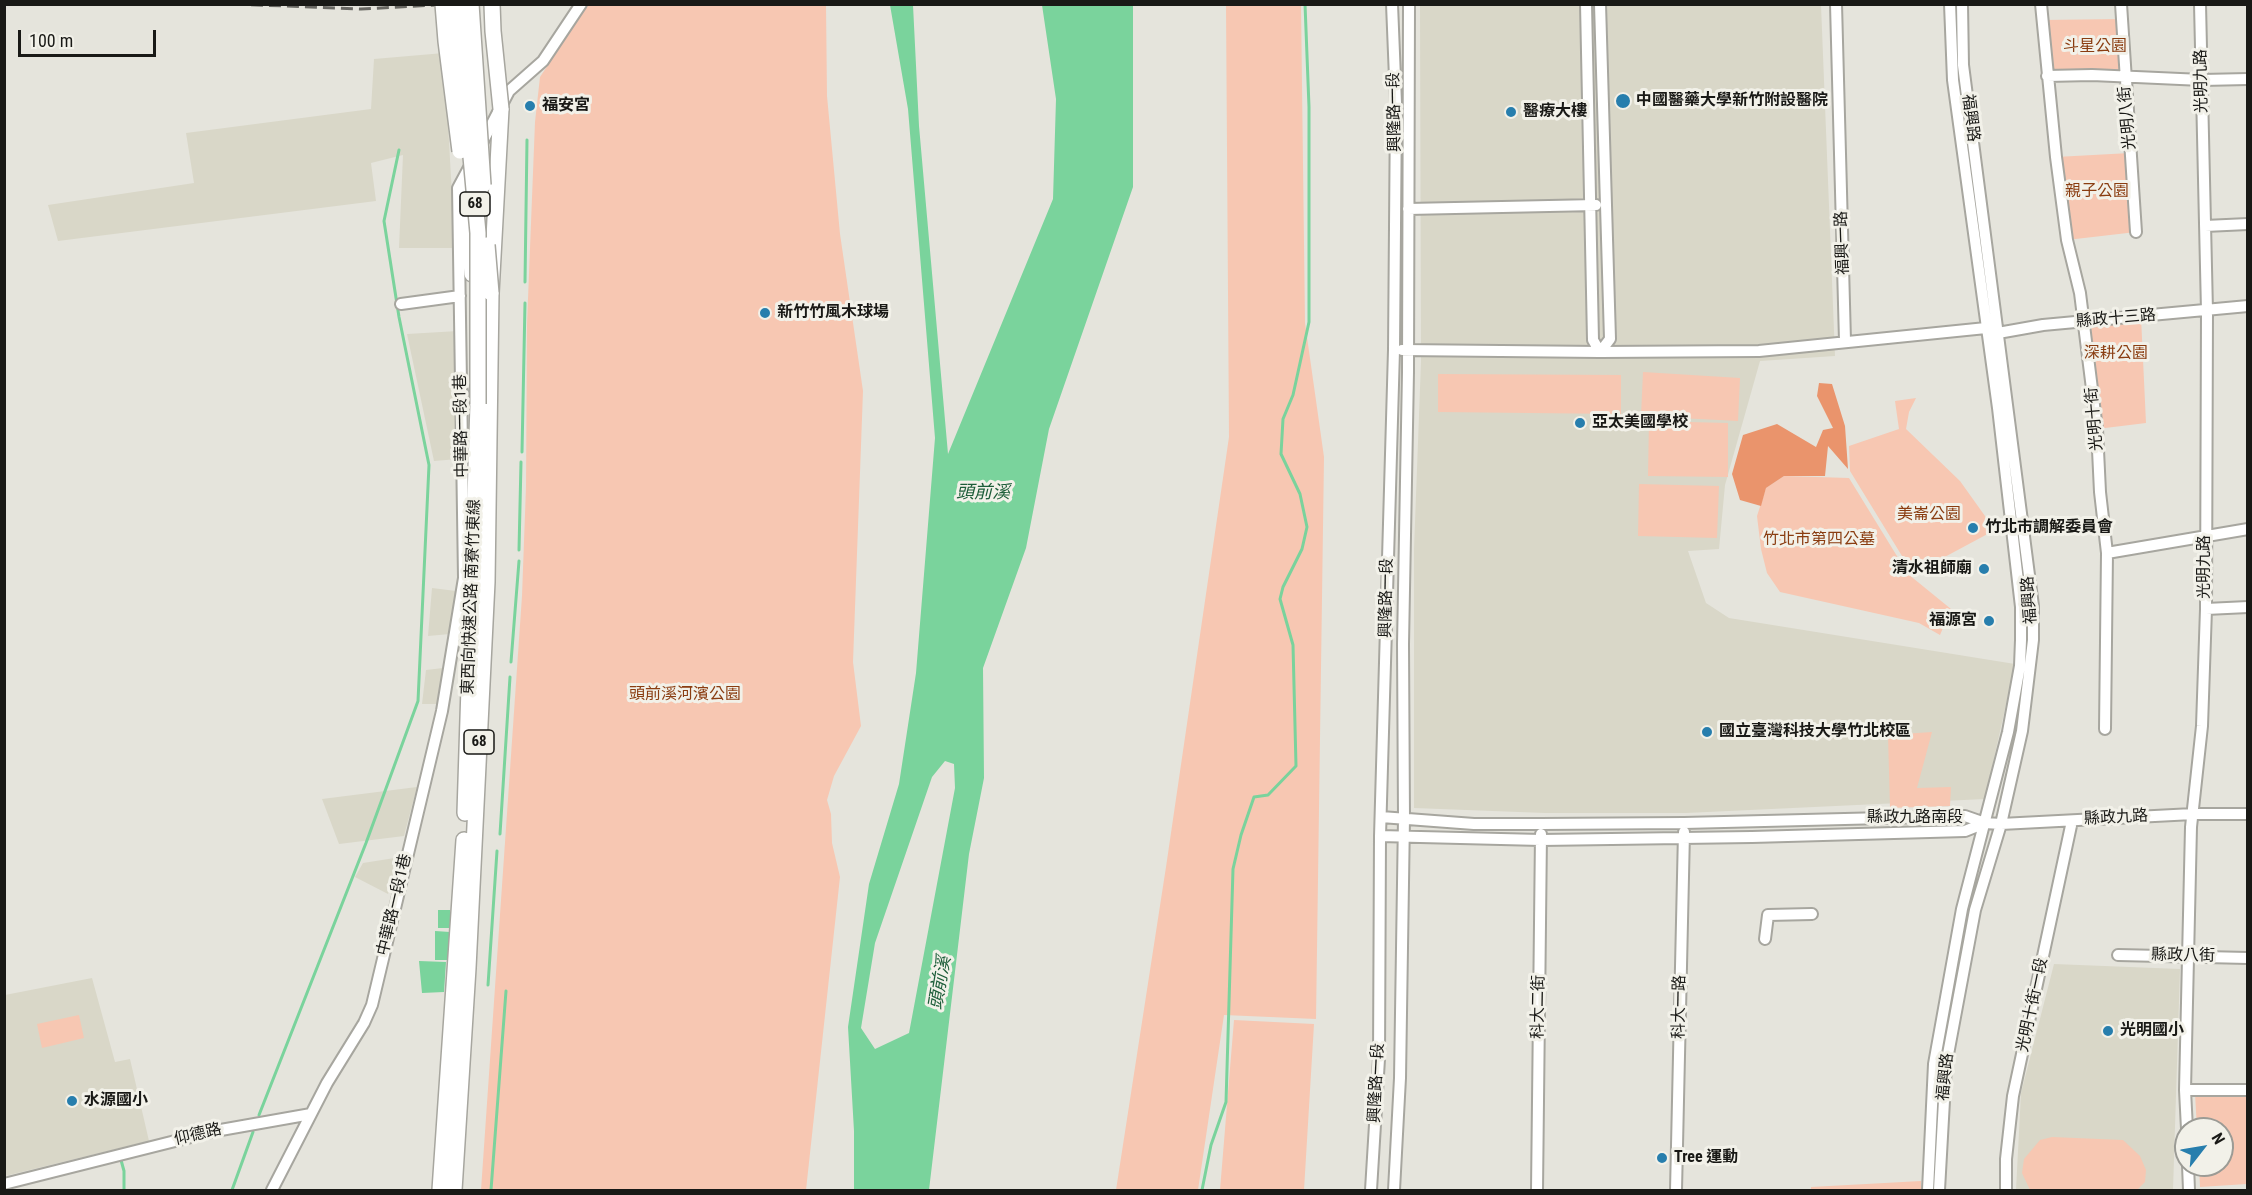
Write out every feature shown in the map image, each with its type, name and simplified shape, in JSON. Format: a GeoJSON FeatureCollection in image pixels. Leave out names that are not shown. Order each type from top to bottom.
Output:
{"type":"FeatureCollection","features":[{"type":"Feature","properties":{"kind":"highway"},"geometry":{"type":"LineString","coordinates":[[443,4],[465,189],[473,290],[478,404]]}},
{"type":"Feature","properties":{"kind":"highway","name":"東西向快速公路 南寮竹東線"},"geometry":{"type":"LineString","coordinates":[[440,1191],[465,826],[478,404],[478,233],[457,4]]}},
{"type":"Feature","properties":{"kind":"highway","name":"東西向快速公路 南寮竹東線"},"geometry":{"type":"LineString","coordinates":[[454,1191],[468,968],[487,582],[491,293],[471,4]]}},
{"type":"Feature","properties":{"kind":"highway"},"geometry":{"type":"LineString","coordinates":[[492,4],[501,109]]}},
{"type":"Feature","properties":{"kind":"highway"},"geometry":{"type":"LineString","coordinates":[[491,293],[501,109],[502,4]]}},
{"type":"Feature","properties":{"kind":"street","name":"中華路一段1巷"},"geometry":{"type":"LineString","coordinates":[[311,1114],[364,1023],[372,1005],[442,711],[464,578],[458,188],[509,91],[543,61],[581,4]]}},
{"type":"Feature","properties":{"kind":"street","name":"興隆路一段"},"geometry":{"type":"LineString","coordinates":[[1371,1191],[1379,1059],[1380,836],[1394,350],[1396,103],[1392,4]]}},
{"type":"Feature","properties":{"kind":"street","name":"興隆路一段"},"geometry":{"type":"LineString","coordinates":[[1394,1191],[1400,1078],[1404,818],[1403,644],[1408,350],[1409,4]]}},
{"type":"Feature","properties":{"kind":"street"},"geometry":{"type":"LineString","coordinates":[[1586,4],[1593,340],[1600,352]]}},
{"type":"Feature","properties":{"kind":"street"},"geometry":{"type":"LineString","coordinates":[[1600,4],[1610,339],[1600,352]]}},
{"type":"Feature","properties":{"kind":"street","name":"福興一路"},"geometry":{"type":"LineString","coordinates":[[1836,4],[1845,341]]}},
{"type":"Feature","properties":{"kind":"street","name":"福興路"},"geometry":{"type":"LineString","coordinates":[[1928,1191],[1934,1064],[1962,909],[2008,732],[2018,677],[2021,607],[1998,408],[1953,80],[1950,4]]}},
{"type":"Feature","properties":{"kind":"street","name":"福興路"},"geometry":{"type":"LineString","coordinates":[[1939,1191],[1946,1065],[1975,910],[2001,824],[2022,731],[2032,640],[2033,606],[1963,65],[1962,4]]}},
{"type":"Feature","properties":{"kind":"street","name":"光明十街"},"geometry":{"type":"LineString","coordinates":[[2041,4],[2047,76],[2067,240],[2080,293],[2097,429],[2100,492],[2107,553],[2105,729]]}},
{"type":"Feature","properties":{"kind":"street","name":"光明八街"},"geometry":{"type":"LineString","coordinates":[[2121,4],[2136,232]]}},
{"type":"Feature","properties":{"kind":"street","name":"光明九路"},"geometry":{"type":"LineString","coordinates":[[2186,1117],[2185,1090],[2193,814],[2202,726],[2205,609],[2207,311],[2200,4]]}},
{"type":"Feature","properties":{"kind":"street"},"geometry":{"type":"LineString","coordinates":[[2047,76],[2247,79]]}},
{"type":"Feature","properties":{"kind":"street"},"geometry":{"type":"LineString","coordinates":[[1408,209],[1606,205]]}},
{"type":"Feature","properties":{"kind":"street"},"geometry":{"type":"LineString","coordinates":[[2205,226],[2247,224]]}},
{"type":"Feature","properties":{"kind":"street"},"geometry":{"type":"LineString","coordinates":[[401,304],[460,296]]}},
{"type":"Feature","properties":{"kind":"street","name":"縣政十三路"},"geometry":{"type":"LineString","coordinates":[[1998,333],[2043,325],[2247,306]]}},
{"type":"Feature","properties":{"kind":"street"},"geometry":{"type":"LineString","coordinates":[[1394,350],[1759,351],[1986,328],[1998,333]]}},
{"type":"Feature","properties":{"kind":"street"},"geometry":{"type":"LineString","coordinates":[[2107,553],[2247,529]]}},
{"type":"Feature","properties":{"kind":"street"},"geometry":{"type":"LineString","coordinates":[[2205,609],[2247,607]]}},
{"type":"Feature","properties":{"kind":"street","name":"縣政九路"},"geometry":{"type":"LineString","coordinates":[[1985,823],[2193,814],[2247,814]]}},
{"type":"Feature","properties":{"kind":"street","name":"縣政九路南段"},"geometry":{"type":"LineString","coordinates":[[1381,816],[1474,824],[1684,823],[1965,816],[1985,823]]}},
{"type":"Feature","properties":{"kind":"street","name":"光明十街一段"},"geometry":{"type":"LineString","coordinates":[[2006,1191],[2006,1159],[2013,1096],[2072,820]]}},
{"type":"Feature","properties":{"kind":"street","name":"科大一路"},"geometry":{"type":"LineString","coordinates":[[1676,1191],[1684,823]]}},
{"type":"Feature","properties":{"kind":"street","name":"縣政九路南段"},"geometry":{"type":"LineString","coordinates":[[1380,836],[1541,840],[1965,831],[1985,823]]}},
{"type":"Feature","properties":{"kind":"street","name":"科大二街"},"geometry":{"type":"LineString","coordinates":[[1537,1191],[1541,824]]}},
{"type":"Feature","properties":{"kind":"street"},"geometry":{"type":"LineString","coordinates":[[1765,939],[1768,915],[1812,914]]}},
{"type":"Feature","properties":{"kind":"street","name":"縣政八街"},"geometry":{"type":"LineString","coordinates":[[2118,955],[2247,958]]}},
{"type":"Feature","properties":{"kind":"street"},"geometry":{"type":"LineString","coordinates":[[2185,1090],[2247,1089]]}},
{"type":"Feature","properties":{"kind":"street"},"geometry":{"type":"LineString","coordinates":[[272,1191],[311,1114]]}},
{"type":"Feature","properties":{"kind":"street","name":"仰德路"},"geometry":{"type":"LineString","coordinates":[[4,1184],[215,1131],[311,1114]]}},
{"type":"Feature","properties":{"kind":"shaded area"},"geometry":{"type":"Polygon","coordinates":[[[1420,5],[1821,5],[1835,356],[1760,361],[1725,485],[1719,549],[1688,551],[1706,603],[1729,618],[2015,664],[1985,799],[1686,813],[1545,813],[1414,808],[1414,549],[1421,362],[1420,5]]]}},
{"type":"Feature","properties":{"kind":"shaded area"},"geometry":{"type":"Polygon","coordinates":[[[444,53],[455,248],[399,248],[403,155],[371,163],[376,201],[58,241],[48,205],[194,183],[186,133],[371,109],[374,59],[444,53]]]}},
{"type":"Feature","properties":{"kind":"shaded area"},"geometry":{"type":"Polygon","coordinates":[[[458,331],[458,459],[434,461],[407,334],[458,331]]]}},
{"type":"Feature","properties":{"kind":"shaded area"},"geometry":{"type":"Polygon","coordinates":[[[1819,383],[1832,384],[1845,426],[1848,469],[1828,446],[1825,476],[1784,476],[1766,488],[1761,506],[1740,500],[1732,474],[1743,435],[1777,424],[1816,447],[1823,430],[1833,428],[1817,396],[1819,383]]]}},
{"type":"Feature","properties":{"kind":"shaded area"},"geometry":{"type":"Polygon","coordinates":[[[432,588],[456,591],[450,634],[428,636],[432,588]]]}},
{"type":"Feature","properties":{"kind":"shaded area"},"geometry":{"type":"Polygon","coordinates":[[[443,668],[439,704],[422,704],[426,670],[443,668]]]}},
{"type":"Feature","properties":{"kind":"shaded area"},"geometry":{"type":"Polygon","coordinates":[[[417,787],[404,836],[339,844],[322,799],[417,787]]]}},
{"type":"Feature","properties":{"kind":"shaded area"},"geometry":{"type":"Polygon","coordinates":[[[401,857],[388,894],[355,877],[363,863],[401,857]]]}},
{"type":"Feature","properties":{"kind":"shaded area","name":"光明國小"},"geometry":{"type":"Polygon","coordinates":[[[2054,964],[2180,969],[2173,1190],[2016,1190],[2021,1093],[2054,964]]]}},
{"type":"Feature","properties":{"kind":"shaded area","name":"水源國小"},"geometry":{"type":"Polygon","coordinates":[[[92,978],[115,1062],[130,1059],[149,1141],[5,1176],[5,995],[92,978]]]}},
{"type":"Feature","properties":{"kind":"green space","name":"頭前溪河濱公園"},"geometry":{"type":"Polygon","coordinates":[[[588,5],[826,5],[827,96],[840,234],[863,391],[853,662],[861,726],[834,776],[827,800],[831,814],[832,843],[840,877],[806,1190],[481,1190],[522,596],[526,487],[527,324],[535,122],[540,77],[588,5]]]}},
{"type":"Feature","properties":{"kind":"green space"},"geometry":{"type":"Polygon","coordinates":[[[1226,5],[1301,5],[1305,323],[1324,457],[1316,1019],[1224,1015],[1198,1190],[1116,1190],[1229,437],[1226,5]]]}},
{"type":"Feature","properties":{"kind":"green space","name":"斗星公園"},"geometry":{"type":"Polygon","coordinates":[[[2121,19],[2124,77],[2047,76],[2042,20],[2121,19]]]}},
{"type":"Feature","properties":{"kind":"green space","name":"親子公園"},"geometry":{"type":"Polygon","coordinates":[[[2130,153],[2136,232],[2067,240],[2056,157],[2130,153]]]}},
{"type":"Feature","properties":{"kind":"green space","name":"深耕公園"},"geometry":{"type":"Polygon","coordinates":[[[2141,317],[2146,423],[2097,429],[2084,322],[2141,317]]]}},
{"type":"Feature","properties":{"kind":"green space"},"geometry":{"type":"Polygon","coordinates":[[[1643,372],[1740,378],[1738,421],[1641,416],[1643,372]]]}},
{"type":"Feature","properties":{"kind":"green space"},"geometry":{"type":"Polygon","coordinates":[[[1438,374],[1621,375],[1621,414],[1438,412],[1438,374]]]}},
{"type":"Feature","properties":{"kind":"green space","name":"美崙公園"},"geometry":{"type":"Polygon","coordinates":[[[1916,398],[1909,412],[1906,429],[1960,481],[1995,530],[1913,574],[1850,471],[1849,446],[1899,429],[1895,401],[1916,398]]]}},
{"type":"Feature","properties":{"kind":"green space"},"geometry":{"type":"Polygon","coordinates":[[[1649,421],[1728,423],[1728,477],[1648,476],[1649,421]]]}},
{"type":"Feature","properties":{"kind":"green space","name":"竹北市第四公墓"},"geometry":{"type":"Polygon","coordinates":[[[1784,476],[1849,478],[1908,574],[1951,609],[1940,635],[1919,623],[1780,592],[1767,573],[1757,516],[1766,488],[1784,476]]]}},
{"type":"Feature","properties":{"kind":"green space"},"geometry":{"type":"Polygon","coordinates":[[[1639,484],[1719,486],[1717,538],[1638,536],[1639,484]]]}},
{"type":"Feature","properties":{"kind":"green space"},"geometry":{"type":"Polygon","coordinates":[[[1932,732],[1917,788],[1951,787],[1950,806],[1890,808],[1888,735],[1932,732]]]}},
{"type":"Feature","properties":{"kind":"green space"},"geometry":{"type":"Polygon","coordinates":[[[79,1015],[84,1038],[42,1048],[37,1024],[79,1015]]]}},
{"type":"Feature","properties":{"kind":"green space"},"geometry":{"type":"Polygon","coordinates":[[[1234,1020],[1314,1024],[1304,1190],[1220,1190],[1234,1020]]]}},
{"type":"Feature","properties":{"kind":"green space"},"geometry":{"type":"Polygon","coordinates":[[[2247,1092],[2247,1184],[2200,1187],[2200,1177],[2234,1177],[2234,1117],[2196,1117],[2195,1093],[2247,1092]]]}},
{"type":"Feature","properties":{"kind":"green space"},"geometry":{"type":"Polygon","coordinates":[[[2052,1137],[2123,1140],[2140,1156],[2146,1170],[2145,1182],[2137,1190],[2030,1190],[2022,1173],[2024,1159],[2040,1140],[2052,1137]]]}},
{"type":"Feature","properties":{"kind":"green space"},"geometry":{"type":"Polygon","coordinates":[[[1921,1181],[1921,1190],[1811,1190],[1811,1187],[1921,1181]]]}},
{"type":"Feature","properties":{"kind":"water","name":"頭前溪"},"geometry":{"type":"Polygon","coordinates":[[[890,5],[913,5],[919,126],[948,454],[1053,199],[1056,99],[1042,5],[1133,5],[1133,187],[1049,429],[1026,548],[983,668],[984,778],[969,854],[929,1190],[854,1190],[854,1131],[848,1027],[869,884],[899,784],[916,673],[935,438],[908,109],[890,5]],[[945,761],[932,777],[875,943],[861,1028],[875,1049],[909,1033],[955,788],[954,764],[945,761]]]}},
{"type":"Feature","properties":{"kind":"water"},"geometry":{"type":"Polygon","coordinates":[[[438,910],[450,910],[450,928],[438,928],[438,910]]]}},
{"type":"Feature","properties":{"kind":"water"},"geometry":{"type":"Polygon","coordinates":[[[435,931],[450,932],[450,960],[435,960],[435,931]]]}},
{"type":"Feature","properties":{"kind":"water"},"geometry":{"type":"Polygon","coordinates":[[[419,961],[446,962],[444,992],[422,993],[419,961]]]}},
{"type":"Feature","properties":{"kind":"waterway"},"geometry":{"type":"LineString","coordinates":[[1202,1190],[1211,1145],[1226,1102],[1233,869],[1241,835],[1254,797],[1268,795],[1296,766],[1293,645],[1280,599],[1283,587],[1302,549],[1307,527],[1300,494],[1281,454],[1283,419],[1293,395],[1309,322],[1309,107],[1305,4]]}},
{"type":"Feature","properties":{"kind":"waterway"},"geometry":{"type":"LineString","coordinates":[[525,282],[527,140]]}},
{"type":"Feature","properties":{"kind":"waterway"},"geometry":{"type":"LineString","coordinates":[[259,1115],[366,843],[418,701],[429,465],[399,317],[384,221],[399,150]]}},
{"type":"Feature","properties":{"kind":"waterway"},"geometry":{"type":"LineString","coordinates":[[522,452],[525,303]]}},
{"type":"Feature","properties":{"kind":"waterway"},"geometry":{"type":"LineString","coordinates":[[519,550],[521,462]]}},
{"type":"Feature","properties":{"kind":"waterway"},"geometry":{"type":"LineString","coordinates":[[511,662],[519,561]]}},
{"type":"Feature","properties":{"kind":"waterway"},"geometry":{"type":"LineString","coordinates":[[500,834],[510,677]]}},
{"type":"Feature","properties":{"kind":"waterway"},"geometry":{"type":"LineString","coordinates":[[488,985],[497,851]]}},
{"type":"Feature","properties":{"kind":"waterway"},"geometry":{"type":"LineString","coordinates":[[491,1190],[506,991]]}},
{"type":"Feature","properties":{"kind":"waterway"},"geometry":{"type":"LineString","coordinates":[[232,1190],[253,1132]]}},
{"type":"Feature","properties":{"kind":"waterway"},"geometry":{"type":"LineString","coordinates":[[121,1160],[124,1171],[124,1190]]}},
{"type":"Feature","properties":{"kind":"railway"},"geometry":{"type":"LineString","coordinates":[[233,4],[361,9],[454,4]]}},
{"type":"Feature","properties":{"kind":"place","name":"中國醫藥大學新竹附設醫院"},"geometry":{"type":"Point","coordinates":[1623,101]}},
{"type":"Feature","properties":{"kind":"place","name":"福安宮"},"geometry":{"type":"Point","coordinates":[530,106]}},
{"type":"Feature","properties":{"kind":"place","name":"醫療大樓"},"geometry":{"type":"Point","coordinates":[1511,112]}},
{"type":"Feature","properties":{"kind":"place","name":"新竹竹風木球場"},"geometry":{"type":"Point","coordinates":[765,313]}},
{"type":"Feature","properties":{"kind":"place","name":"亞太美國學校"},"geometry":{"type":"Point","coordinates":[1580,423]}},
{"type":"Feature","properties":{"kind":"place","name":"竹北市調解委員會"},"geometry":{"type":"Point","coordinates":[1973,528]}},
{"type":"Feature","properties":{"kind":"place","name":"清水祖師廟"},"geometry":{"type":"Point","coordinates":[1984,569]}},
{"type":"Feature","properties":{"kind":"place","name":"福源宮"},"geometry":{"type":"Point","coordinates":[1989,621]}},
{"type":"Feature","properties":{"kind":"place","name":"國立臺灣科技大學竹北校區"},"geometry":{"type":"Point","coordinates":[1707,732]}},
{"type":"Feature","properties":{"kind":"place","name":"光明國小"},"geometry":{"type":"Point","coordinates":[2108,1031]}},
{"type":"Feature","properties":{"kind":"place","name":"水源國小"},"geometry":{"type":"Point","coordinates":[72,1101]}},
{"type":"Feature","properties":{"kind":"place","name":"Tree 運動"},"geometry":{"type":"Point","coordinates":[1662,1158]}}]}
